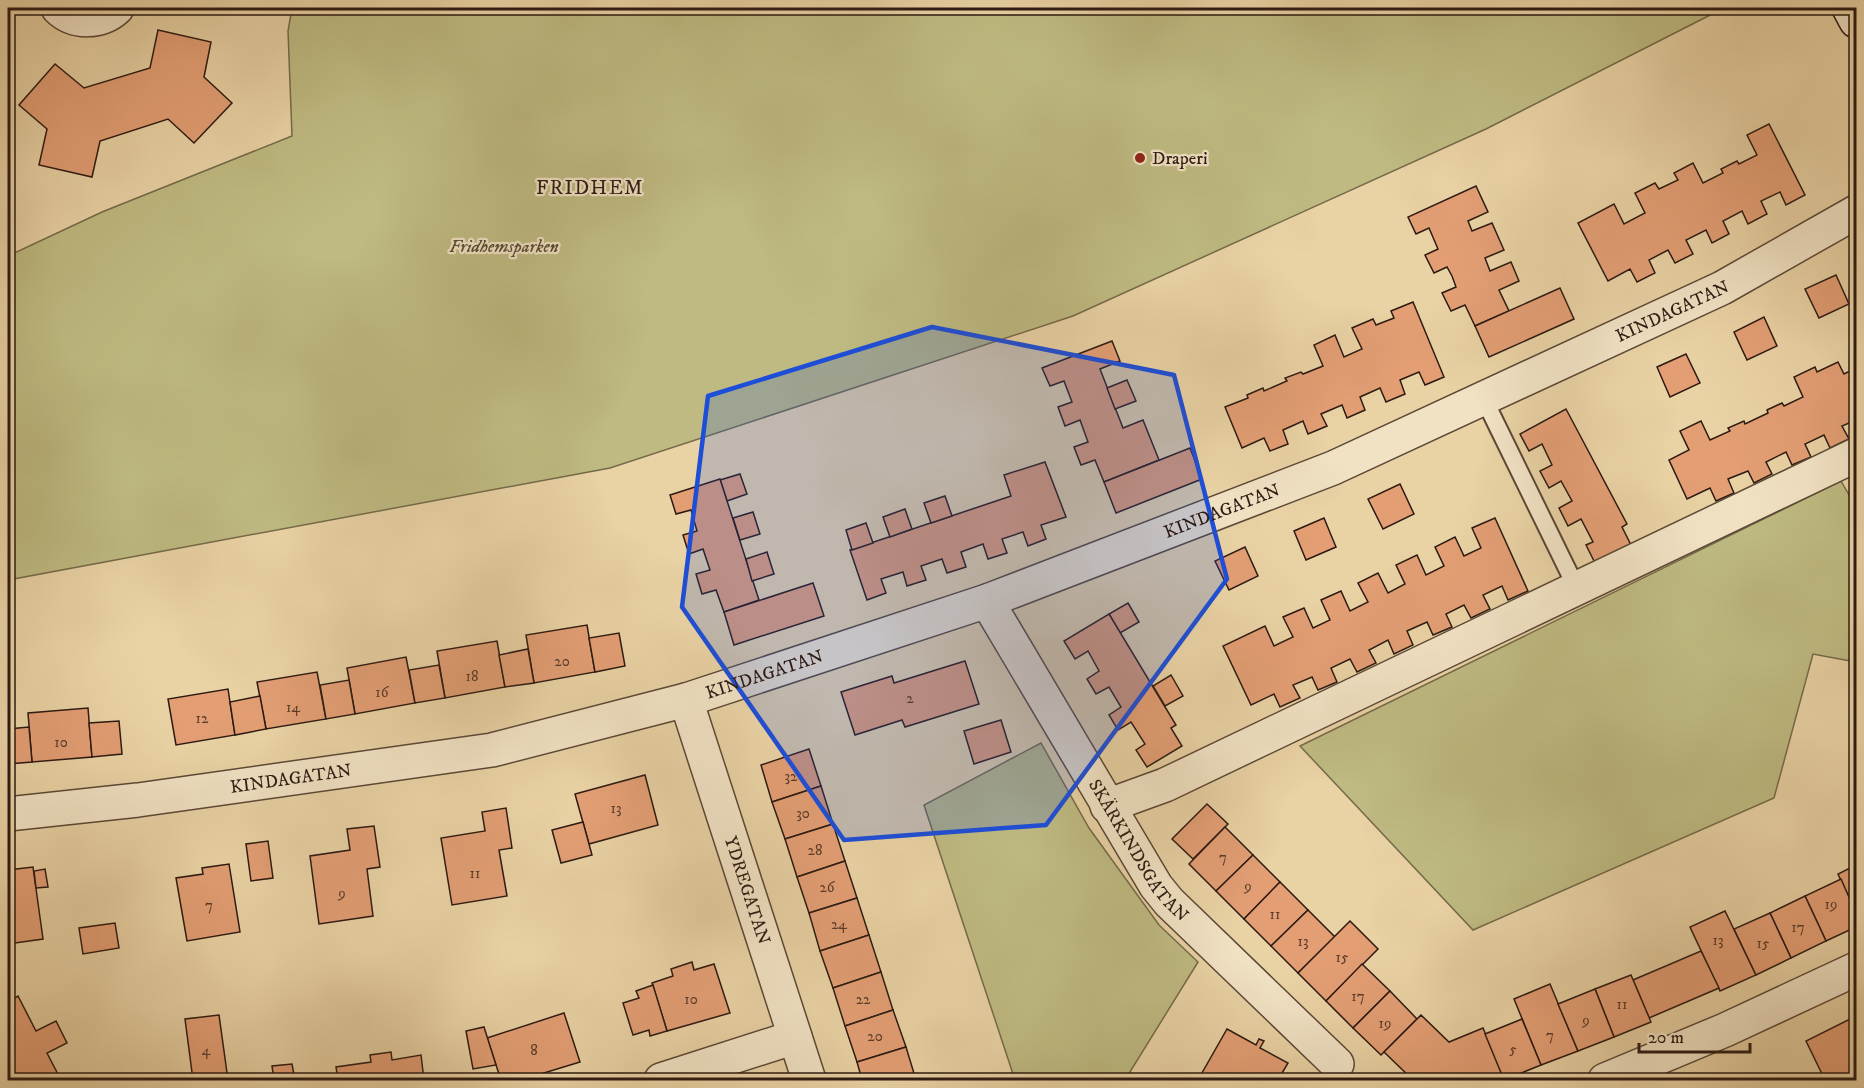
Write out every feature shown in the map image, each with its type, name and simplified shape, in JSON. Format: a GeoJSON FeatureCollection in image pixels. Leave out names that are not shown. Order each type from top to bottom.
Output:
{"type":"FeatureCollection","features":[{"type":"Feature","properties":{"kind":"street"},"geometry":{"type":"LineString","coordinates":[[58,8],[75,18],[88,20],[102,17],[117,8]]}},
{"type":"Feature","properties":{"kind":"street"},"geometry":{"type":"LineString","coordinates":[[1849,8],[1857,21]]}},
{"type":"Feature","properties":{"kind":"street","name":"KINDAGATAN"},"geometry":{"type":"LineString","coordinates":[[8,814],[138,800],[492,750],[686,700],[987,601],[1333,468],[1722,288],[1857,212]]}},
{"type":"Feature","properties":{"kind":"street"},"geometry":{"type":"LineString","coordinates":[[1107,806],[1166,785],[1857,455]]}},
{"type":"Feature","properties":{"kind":"street","name":"SKÄRKINDSGATAN"},"geometry":{"type":"LineString","coordinates":[[987,601],[1156,886],[1169,902],[1340,1075]]}},
{"type":"Feature","properties":{"kind":"street","name":"YDREGATAN"},"geometry":{"type":"LineString","coordinates":[[686,700],[809,1080]]}},
{"type":"Feature","properties":{"kind":"street"},"geometry":{"type":"LineString","coordinates":[[1605,1080],[1725,1030],[1857,969]]}},
{"type":"Feature","properties":{"kind":"street"},"geometry":{"type":"LineString","coordinates":[[661,1080],[795,1037]]}},
{"type":"Feature","properties":{"kind":"lane"},"geometry":{"type":"LineString","coordinates":[[1484,399],[1577,590]]}},
{"type":"Feature","properties":{"kind":"highlighted area"},"geometry":{"type":"Polygon","coordinates":[[[932,327],[1174,375],[1227,579],[1046,825],[844,840],[682,607],[708,396],[932,327]]]}},
{"type":"Feature","properties":{"kind":"green space","name":"Fridhemsparken"},"geometry":{"type":"Polygon","coordinates":[[[292,8],[1724,8],[1486,129],[1073,316],[610,468],[8,580],[8,256],[102,212],[292,136],[288,31],[292,8]]]}},
{"type":"Feature","properties":{"kind":"green space"},"geometry":{"type":"Polygon","coordinates":[[[1841,481],[1856,507],[1856,662],[1813,654],[1774,798],[1473,930],[1300,746],[1841,481]]]}},
{"type":"Feature","properties":{"kind":"green space"},"geometry":{"type":"Polygon","coordinates":[[[1041,743],[1089,828],[1159,925],[1198,962],[1125,1080],[1068,1080],[1061,1075],[1044,1080],[1015,1080],[924,805],[1041,743]]]}},
{"type":"Feature","properties":{"kind":"building"},"geometry":{"type":"Polygon","coordinates":[[[158,30],[211,42],[204,77],[232,103],[194,143],[168,119],[100,141],[92,177],[39,165],[47,129],[19,105],[55,64],[84,88],[150,68],[158,30]]]}},
{"type":"Feature","properties":{"kind":"building"},"geometry":{"type":"Polygon","coordinates":[[[1769,124],[1805,195],[1786,205],[1780,192],[1761,201],[1767,214],[1748,224],[1742,211],[1723,221],[1729,234],[1712,243],[1706,230],[1686,240],[1693,254],[1675,263],[1668,250],[1649,260],[1655,273],[1637,282],[1630,269],[1608,281],[1578,223],[1614,204],[1624,224],[1645,213],[1635,193],[1655,183],[1659,189],[1678,180],[1674,173],[1693,163],[1703,183],[1723,173],[1721,169],[1737,161],[1739,164],[1757,155],[1747,135],[1769,124]]]}},
{"type":"Feature","properties":{"kind":"building"},"geometry":{"type":"Polygon","coordinates":[[[1476,186],[1488,212],[1468,221],[1472,231],[1492,223],[1504,250],[1485,258],[1490,271],[1511,262],[1519,281],[1499,290],[1509,311],[1475,326],[1465,305],[1451,311],[1442,293],[1456,287],[1452,276],[1447,267],[1434,273],[1425,255],[1438,249],[1429,228],[1416,234],[1408,217],[1476,186]]]}},
{"type":"Feature","properties":{"kind":"building"},"geometry":{"type":"Polygon","coordinates":[[[1836,275],[1849,304],[1819,318],[1805,289],[1836,275]]]}},
{"type":"Feature","properties":{"kind":"building"},"geometry":{"type":"Polygon","coordinates":[[[1560,288],[1574,319],[1489,357],[1475,326],[1560,288]]]}},
{"type":"Feature","properties":{"kind":"building"},"geometry":{"type":"Polygon","coordinates":[[[1413,302],[1444,377],[1425,385],[1419,372],[1400,380],[1405,394],[1386,402],[1380,388],[1360,397],[1365,410],[1347,418],[1342,405],[1321,414],[1327,426],[1308,434],[1303,421],[1283,430],[1288,444],[1270,451],[1264,438],[1242,448],[1225,407],[1248,398],[1247,395],[1263,388],[1264,391],[1287,381],[1285,378],[1323,366],[1314,345],[1335,335],[1344,357],[1362,349],[1352,328],[1373,319],[1376,325],[1394,318],[1391,311],[1413,302]]]}},
{"type":"Feature","properties":{"kind":"building"},"geometry":{"type":"Polygon","coordinates":[[[1764,317],[1777,346],[1747,360],[1734,332],[1764,317]]]}},
{"type":"Feature","properties":{"kind":"building"},"geometry":{"type":"Polygon","coordinates":[[[1112,341],[1120,361],[1100,369],[1123,428],[1143,420],[1159,460],[1104,482],[1095,460],[1081,465],[1074,447],[1088,442],[1080,420],[1065,426],[1058,407],[1072,402],[1064,381],[1050,386],[1042,368],[1112,341]]]}},
{"type":"Feature","properties":{"kind":"building"},"geometry":{"type":"Polygon","coordinates":[[[1686,354],[1700,383],[1670,397],[1657,367],[1686,354]]]}},
{"type":"Feature","properties":{"kind":"building"},"geometry":{"type":"Polygon","coordinates":[[[1838,362],[1844,374],[1856,368],[1856,420],[1842,426],[1849,439],[1830,448],[1824,435],[1805,444],[1811,457],[1792,465],[1786,452],[1766,462],[1772,474],[1754,483],[1748,471],[1728,479],[1734,493],[1716,501],[1710,488],[1687,499],[1669,460],[1689,450],[1680,431],[1701,421],[1710,440],[1730,431],[1728,428],[1744,421],[1745,424],[1768,413],[1767,410],[1782,403],[1784,406],[1803,397],[1794,377],[1815,367],[1817,372],[1838,362]]]}},
{"type":"Feature","properties":{"kind":"building"},"geometry":{"type":"Polygon","coordinates":[[[1127,380],[1136,401],[1115,409],[1107,388],[1127,380]]]}},
{"type":"Feature","properties":{"kind":"building"},"geometry":{"type":"Polygon","coordinates":[[[1566,409],[1627,524],[1622,527],[1631,545],[1595,563],[1586,545],[1593,542],[1581,519],[1568,526],[1559,508],[1572,501],[1561,481],[1549,488],[1540,471],[1552,465],[1542,444],[1529,451],[1520,434],[1566,409]]]}},
{"type":"Feature","properties":{"kind":"building"},"geometry":{"type":"Polygon","coordinates":[[[1190,448],[1202,479],[1116,513],[1104,482],[1190,448]]]}},
{"type":"Feature","properties":{"kind":"building"},"geometry":{"type":"Polygon","coordinates":[[[1045,462],[1066,517],[1041,525],[1046,539],[1028,546],[1023,532],[1002,539],[1007,553],[988,559],[983,544],[961,552],[966,567],[947,573],[942,559],[921,566],[926,580],[907,586],[903,572],[881,579],[886,593],[867,600],[850,550],[1011,496],[1004,475],[1045,462]]]}},
{"type":"Feature","properties":{"kind":"building"},"geometry":{"type":"Polygon","coordinates":[[[740,474],[747,494],[727,501],[720,480],[740,474]]]}},
{"type":"Feature","properties":{"kind":"building"},"geometry":{"type":"Polygon","coordinates":[[[720,479],[759,600],[724,612],[716,590],[702,594],[696,574],[710,570],[703,549],[689,554],[683,535],[697,531],[691,510],[676,514],[670,495],[720,479]]]}},
{"type":"Feature","properties":{"kind":"building"},"geometry":{"type":"Polygon","coordinates":[[[1400,484],[1414,514],[1383,529],[1368,499],[1400,484]]]}},
{"type":"Feature","properties":{"kind":"building"},"geometry":{"type":"Polygon","coordinates":[[[945,496],[952,516],[931,523],[924,503],[945,496]]]}},
{"type":"Feature","properties":{"kind":"building"},"geometry":{"type":"Polygon","coordinates":[[[905,509],[912,529],[890,537],[883,517],[905,509]]]}},
{"type":"Feature","properties":{"kind":"building"},"geometry":{"type":"Polygon","coordinates":[[[753,512],[760,534],[740,540],[733,518],[753,512]]]}},
{"type":"Feature","properties":{"kind":"building"},"geometry":{"type":"Polygon","coordinates":[[[1324,518],[1336,547],[1306,560],[1294,531],[1324,518]]]}},
{"type":"Feature","properties":{"kind":"building"},"geometry":{"type":"Polygon","coordinates":[[[1495,518],[1528,591],[1508,600],[1502,586],[1483,595],[1490,609],[1471,618],[1464,605],[1446,614],[1452,627],[1433,635],[1427,622],[1407,631],[1413,645],[1394,654],[1388,640],[1369,650],[1376,663],[1357,672],[1350,659],[1331,668],[1337,682],[1318,690],[1312,677],[1293,685],[1300,698],[1280,707],[1274,694],[1251,705],[1223,646],[1265,626],[1274,646],[1293,637],[1283,617],[1304,608],[1313,628],[1330,620],[1321,600],[1341,591],[1350,611],[1368,602],[1358,583],[1378,573],[1388,593],[1405,584],[1396,565],[1417,555],[1426,575],[1444,566],[1435,547],[1455,537],[1464,556],[1481,548],[1472,528],[1495,518]]]}},
{"type":"Feature","properties":{"kind":"building"},"geometry":{"type":"Polygon","coordinates":[[[866,523],[873,543],[852,550],[846,530],[866,523]]]}},
{"type":"Feature","properties":{"kind":"building"},"geometry":{"type":"Polygon","coordinates":[[[1245,547],[1258,576],[1229,590],[1215,561],[1245,547]]]}},
{"type":"Feature","properties":{"kind":"building"},"geometry":{"type":"Polygon","coordinates":[[[767,552],[774,574],[752,581],[746,559],[767,552]]]}},
{"type":"Feature","properties":{"kind":"building"},"geometry":{"type":"Polygon","coordinates":[[[813,583],[824,616],[734,645],[724,612],[813,583]]]}},
{"type":"Feature","properties":{"kind":"building"},"geometry":{"type":"Polygon","coordinates":[[[1128,603],[1139,622],[1120,633],[1109,614],[1128,603]]]}},
{"type":"Feature","properties":{"kind":"building"},"geometry":{"type":"Polygon","coordinates":[[[1109,614],[1176,725],[1171,728],[1182,746],[1147,767],[1136,750],[1145,744],[1131,722],[1118,730],[1109,715],[1121,707],[1109,687],[1096,694],[1087,679],[1099,671],[1088,651],[1075,659],[1064,641],[1109,614]]]}},
{"type":"Feature","properties":{"kind":"building"},"geometry":{"type":"Polygon","coordinates":[[[587,625],[595,672],[534,683],[526,635],[587,625]]]}},
{"type":"Feature","properties":{"kind":"building"},"geometry":{"type":"Polygon","coordinates":[[[619,633],[625,666],[595,672],[589,638],[619,633]]]}},
{"type":"Feature","properties":{"kind":"building"},"geometry":{"type":"Polygon","coordinates":[[[497,641],[505,687],[445,698],[437,651],[497,641]]]}},
{"type":"Feature","properties":{"kind":"building"},"geometry":{"type":"Polygon","coordinates":[[[528,649],[534,683],[505,687],[499,655],[528,649]]]}},
{"type":"Feature","properties":{"kind":"building"},"geometry":{"type":"Polygon","coordinates":[[[406,657],[415,703],[355,714],[347,668],[406,657]]]}},
{"type":"Feature","properties":{"kind":"building"},"geometry":{"type":"Polygon","coordinates":[[[965,661],[979,704],[905,727],[902,720],[855,735],[841,692],[892,676],[894,683],[965,661]]]}},
{"type":"Feature","properties":{"kind":"building"},"geometry":{"type":"Polygon","coordinates":[[[439,665],[445,698],[415,703],[409,670],[439,665]]]}},
{"type":"Feature","properties":{"kind":"building"},"geometry":{"type":"Polygon","coordinates":[[[317,672],[326,719],[266,729],[257,682],[317,672]]]}},
{"type":"Feature","properties":{"kind":"building"},"geometry":{"type":"Polygon","coordinates":[[[1171,675],[1183,696],[1165,706],[1153,686],[1171,675]]]}},
{"type":"Feature","properties":{"kind":"building"},"geometry":{"type":"Polygon","coordinates":[[[349,680],[355,714],[326,719],[320,685],[349,680]]]}},
{"type":"Feature","properties":{"kind":"building"},"geometry":{"type":"Polygon","coordinates":[[[228,689],[235,735],[176,745],[168,699],[228,689]]]}},
{"type":"Feature","properties":{"kind":"building"},"geometry":{"type":"Polygon","coordinates":[[[260,696],[266,729],[235,735],[230,702],[260,696]]]}},
{"type":"Feature","properties":{"kind":"building"},"geometry":{"type":"Polygon","coordinates":[[[88,708],[92,757],[32,762],[28,713],[88,708]]]}},
{"type":"Feature","properties":{"kind":"building"},"geometry":{"type":"Polygon","coordinates":[[[1001,720],[1011,752],[974,764],[964,731],[1001,720]]]}},
{"type":"Feature","properties":{"kind":"building"},"geometry":{"type":"Polygon","coordinates":[[[119,721],[122,754],[92,757],[89,723],[119,721]]]}},
{"type":"Feature","properties":{"kind":"building"},"geometry":{"type":"Polygon","coordinates":[[[29,727],[32,762],[8,764],[8,729],[29,727]]]}},
{"type":"Feature","properties":{"kind":"building"},"geometry":{"type":"Polygon","coordinates":[[[809,749],[821,786],[772,802],[761,765],[809,749]]]}},
{"type":"Feature","properties":{"kind":"building"},"geometry":{"type":"Polygon","coordinates":[[[645,775],[658,825],[589,844],[575,794],[645,775]]]}},
{"type":"Feature","properties":{"kind":"building"},"geometry":{"type":"Polygon","coordinates":[[[821,786],[833,824],[785,839],[772,802],[821,786]]]}},
{"type":"Feature","properties":{"kind":"building"},"geometry":{"type":"Polygon","coordinates":[[[1207,804],[1228,824],[1193,859],[1172,839],[1207,804]]]}},
{"type":"Feature","properties":{"kind":"building"},"geometry":{"type":"Polygon","coordinates":[[[506,808],[512,848],[499,850],[507,896],[452,905],[441,838],[485,831],[482,812],[506,808]]]}},
{"type":"Feature","properties":{"kind":"building"},"geometry":{"type":"Polygon","coordinates":[[[583,822],[592,855],[561,863],[552,830],[583,822]]]}},
{"type":"Feature","properties":{"kind":"building"},"geometry":{"type":"Polygon","coordinates":[[[833,824],[845,861],[797,877],[785,839],[833,824]]]}},
{"type":"Feature","properties":{"kind":"building"},"geometry":{"type":"Polygon","coordinates":[[[374,826],[380,867],[367,869],[373,916],[319,924],[310,856],[350,850],[347,829],[374,826]]]}},
{"type":"Feature","properties":{"kind":"building"},"geometry":{"type":"Polygon","coordinates":[[[1225,827],[1253,855],[1216,891],[1189,864],[1225,827]]]}},
{"type":"Feature","properties":{"kind":"building"},"geometry":{"type":"Polygon","coordinates":[[[268,841],[273,878],[251,881],[246,844],[268,841]]]}},
{"type":"Feature","properties":{"kind":"building"},"geometry":{"type":"Polygon","coordinates":[[[1253,855],[1280,882],[1244,919],[1216,891],[1253,855]]]}},
{"type":"Feature","properties":{"kind":"building"},"geometry":{"type":"Polygon","coordinates":[[[845,861],[857,898],[809,913],[797,877],[845,861]]]}},
{"type":"Feature","properties":{"kind":"building"},"geometry":{"type":"Polygon","coordinates":[[[229,864],[240,932],[187,941],[176,878],[203,874],[202,868],[229,864]]]}},
{"type":"Feature","properties":{"kind":"building"},"geometry":{"type":"Polygon","coordinates":[[[1856,865],[1856,913],[1838,874],[1856,865]]]}},
{"type":"Feature","properties":{"kind":"building"},"geometry":{"type":"Polygon","coordinates":[[[33,867],[43,939],[8,944],[8,870],[33,867]]]}},
{"type":"Feature","properties":{"kind":"building"},"geometry":{"type":"Polygon","coordinates":[[[45,869],[48,887],[36,888],[34,871],[45,869]]]}},
{"type":"Feature","properties":{"kind":"building"},"geometry":{"type":"Polygon","coordinates":[[[1841,879],[1856,913],[1856,927],[1826,941],[1805,896],[1841,879]]]}},
{"type":"Feature","properties":{"kind":"building"},"geometry":{"type":"Polygon","coordinates":[[[1280,882],[1308,910],[1271,946],[1244,919],[1280,882]]]}},
{"type":"Feature","properties":{"kind":"building"},"geometry":{"type":"Polygon","coordinates":[[[1805,896],[1826,941],[1791,958],[1770,913],[1805,896]]]}},
{"type":"Feature","properties":{"kind":"building"},"geometry":{"type":"Polygon","coordinates":[[[857,898],[869,935],[820,951],[809,913],[857,898]]]}},
{"type":"Feature","properties":{"kind":"building"},"geometry":{"type":"Polygon","coordinates":[[[1308,910],[1335,937],[1298,973],[1271,946],[1308,910]]]}},
{"type":"Feature","properties":{"kind":"building"},"geometry":{"type":"Polygon","coordinates":[[[1725,911],[1756,975],[1720,991],[1690,927],[1725,911]]]}},
{"type":"Feature","properties":{"kind":"building"},"geometry":{"type":"Polygon","coordinates":[[[1770,913],[1791,958],[1756,975],[1734,929],[1770,913]]]}},
{"type":"Feature","properties":{"kind":"building"},"geometry":{"type":"Polygon","coordinates":[[[1350,921],[1378,949],[1326,1001],[1298,973],[1350,921]]]}},
{"type":"Feature","properties":{"kind":"building"},"geometry":{"type":"Polygon","coordinates":[[[115,923],[119,948],[83,954],[79,928],[115,923]]]}},
{"type":"Feature","properties":{"kind":"building"},"geometry":{"type":"Polygon","coordinates":[[[869,935],[881,972],[833,988],[820,951],[869,935]]]}},
{"type":"Feature","properties":{"kind":"building"},"geometry":{"type":"Polygon","coordinates":[[[1701,951],[1719,988],[1649,1018],[1633,980],[1701,951]]]}},
{"type":"Feature","properties":{"kind":"building"},"geometry":{"type":"Polygon","coordinates":[[[692,962],[694,970],[714,964],[730,1013],[667,1031],[652,983],[673,976],[671,969],[692,962]]]}},
{"type":"Feature","properties":{"kind":"building"},"geometry":{"type":"Polygon","coordinates":[[[1362,964],[1390,991],[1353,1028],[1326,1001],[1362,964]]]}},
{"type":"Feature","properties":{"kind":"building"},"geometry":{"type":"Polygon","coordinates":[[[881,972],[893,1010],[845,1026],[833,988],[881,972]]]}},
{"type":"Feature","properties":{"kind":"building"},"geometry":{"type":"Polygon","coordinates":[[[1631,975],[1651,1022],[1614,1037],[1595,989],[1631,975]]]}},
{"type":"Feature","properties":{"kind":"building"},"geometry":{"type":"Polygon","coordinates":[[[1550,984],[1578,1051],[1541,1065],[1514,999],[1550,984]]]}},
{"type":"Feature","properties":{"kind":"building"},"geometry":{"type":"Polygon","coordinates":[[[653,985],[667,1031],[650,1036],[649,1030],[633,1035],[623,1003],[639,998],[636,991],[653,985]]]}},
{"type":"Feature","properties":{"kind":"building"},"geometry":{"type":"Polygon","coordinates":[[[1595,989],[1614,1037],[1578,1051],[1558,1004],[1595,989]]]}},
{"type":"Feature","properties":{"kind":"building"},"geometry":{"type":"Polygon","coordinates":[[[1390,991],[1417,1019],[1381,1055],[1353,1028],[1390,991]]]}},
{"type":"Feature","properties":{"kind":"building"},"geometry":{"type":"Polygon","coordinates":[[[18,996],[36,1031],[56,1021],[67,1043],[47,1053],[61,1080],[12,1080],[8,1071],[8,1002],[18,996]]]}},
{"type":"Feature","properties":{"kind":"building"},"geometry":{"type":"Polygon","coordinates":[[[893,1010],[906,1047],[857,1062],[845,1026],[893,1010]]]}},
{"type":"Feature","properties":{"kind":"building"},"geometry":{"type":"Polygon","coordinates":[[[564,1013],[580,1062],[521,1080],[501,1080],[487,1038],[564,1013]]]}},
{"type":"Feature","properties":{"kind":"building"},"geometry":{"type":"Polygon","coordinates":[[[219,1015],[228,1080],[193,1080],[185,1019],[219,1015]]]}},
{"type":"Feature","properties":{"kind":"building"},"geometry":{"type":"Polygon","coordinates":[[[1421,1015],[1449,1042],[1483,1028],[1504,1077],[1496,1080],[1413,1080],[1384,1052],[1421,1015]]]}},
{"type":"Feature","properties":{"kind":"building"},"geometry":{"type":"Polygon","coordinates":[[[1856,1016],[1856,1080],[1825,1080],[1806,1041],[1856,1016]]]}},
{"type":"Feature","properties":{"kind":"building"},"geometry":{"type":"Polygon","coordinates":[[[1522,1019],[1541,1065],[1504,1080],[1485,1034],[1522,1019]]]}},
{"type":"Feature","properties":{"kind":"building"},"geometry":{"type":"Polygon","coordinates":[[[484,1027],[496,1065],[473,1069],[466,1031],[484,1027]]]}},
{"type":"Feature","properties":{"kind":"building"},"geometry":{"type":"Polygon","coordinates":[[[1227,1029],[1256,1045],[1259,1039],[1264,1041],[1260,1048],[1288,1063],[1278,1080],[1198,1080],[1227,1029]]]}},
{"type":"Feature","properties":{"kind":"building"},"geometry":{"type":"Polygon","coordinates":[[[906,1047],[916,1080],[862,1080],[857,1062],[906,1047]]]}},
{"type":"Feature","properties":{"kind":"building"},"geometry":{"type":"Polygon","coordinates":[[[391,1052],[392,1060],[421,1055],[424,1080],[338,1080],[336,1067],[371,1062],[370,1055],[391,1052]]]}},
{"type":"Feature","properties":{"kind":"building"},"geometry":{"type":"Polygon","coordinates":[[[292,1064],[295,1080],[274,1080],[272,1066],[292,1064]]]}},
{"type":"Feature","properties":{"kind":"place","name":"Draperi"},"geometry":{"type":"Point","coordinates":[1140,158]}},
{"type":"Feature","properties":{"kind":"district","name":"FRIDHEM"},"geometry":{"type":"Point","coordinates":[590,187]}}]}
